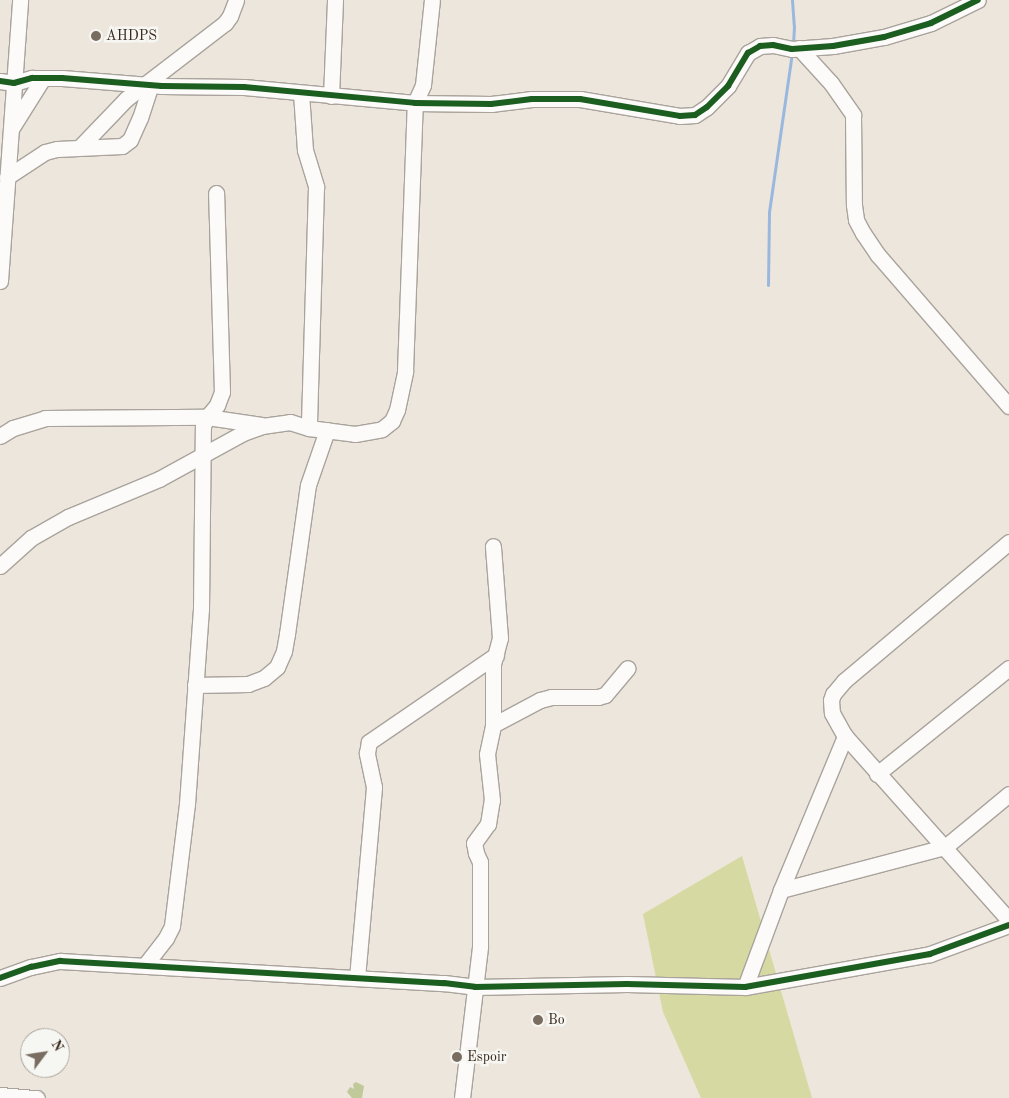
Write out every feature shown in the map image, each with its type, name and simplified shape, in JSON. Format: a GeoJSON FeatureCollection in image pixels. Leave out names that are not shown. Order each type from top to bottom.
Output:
{"type":"FeatureCollection","features":[{"type":"Feature","properties":{"kind":"street"},"geometry":{"type":"LineString","coordinates":[[0,281],[11,130],[7,82],[20,0]]}},
{"type":"Feature","properties":{"kind":"street"},"geometry":{"type":"LineString","coordinates":[[80,146],[126,99],[225,23],[236,0]]}},
{"type":"Feature","properties":{"kind":"street"},"geometry":{"type":"LineString","coordinates":[[331,96],[335,0]]}},
{"type":"Feature","properties":{"kind":"street"},"geometry":{"type":"LineString","coordinates":[[0,566],[31,538],[68,517],[159,478],[243,433],[262,426],[290,422],[309,428],[354,434],[382,429],[392,422],[397,410],[405,371],[415,103],[423,85],[432,0]]}},
{"type":"Feature","properties":{"kind":"street"},"geometry":{"type":"LineString","coordinates":[[7,82],[43,78],[244,87],[415,103],[491,104],[532,99],[580,99],[653,113],[680,116],[695,115],[707,107],[728,86],[748,53],[760,46],[773,45],[799,48],[833,46],[884,37],[931,23],[978,0]]}},
{"type":"Feature","properties":{"kind":"street"},"geometry":{"type":"LineString","coordinates":[[799,48],[831,84],[853,115],[854,205],[856,220],[863,233],[878,255],[1009,406]]}},
{"type":"Feature","properties":{"kind":"street"},"geometry":{"type":"LineString","coordinates":[[11,130],[43,78]]}},
{"type":"Feature","properties":{"kind":"street"},"geometry":{"type":"LineString","coordinates":[[7,178],[45,152],[80,146],[109,148],[122,146],[130,140],[140,118],[148,84]]}},
{"type":"Feature","properties":{"kind":"street"},"geometry":{"type":"LineString","coordinates":[[302,93],[306,150],[316,187],[309,428]]}},
{"type":"Feature","properties":{"kind":"street"},"geometry":{"type":"LineString","coordinates":[[145,965],[166,938],[172,926],[187,804],[201,609],[201,457],[203,426],[207,417],[218,405],[222,392],[216,193]]}},
{"type":"Feature","properties":{"kind":"street"},"geometry":{"type":"LineString","coordinates":[[0,436],[13,428],[44,418],[207,417],[262,426]]}},
{"type":"Feature","properties":{"kind":"street"},"geometry":{"type":"LineString","coordinates":[[195,685],[248,684],[264,678],[277,667],[284,651],[287,634],[308,485],[326,430]]}},
{"type":"Feature","properties":{"kind":"street"},"geometry":{"type":"LineString","coordinates":[[1009,542],[844,681],[833,694],[832,713],[845,736],[877,774],[1009,920]]}},
{"type":"Feature","properties":{"kind":"street"},"geometry":{"type":"LineString","coordinates":[[462,1098],[480,946],[480,862],[474,843],[490,817],[492,800],[487,764],[493,725],[493,664],[500,638],[492,546]]}},
{"type":"Feature","properties":{"kind":"street"},"geometry":{"type":"LineString","coordinates":[[356,978],[374,787],[367,753],[369,742],[496,655]]}},
{"type":"Feature","properties":{"kind":"street"},"geometry":{"type":"LineString","coordinates":[[493,725],[540,700],[551,697],[598,698],[605,695],[628,668]]}},
{"type":"Feature","properties":{"kind":"street"},"geometry":{"type":"LineString","coordinates":[[877,774],[1009,668]]}},
{"type":"Feature","properties":{"kind":"street"},"geometry":{"type":"LineString","coordinates":[[745,987],[782,890],[845,736]]}},
{"type":"Feature","properties":{"kind":"street"},"geometry":{"type":"LineString","coordinates":[[782,890],[945,847],[1009,794]]}},
{"type":"Feature","properties":{"kind":"street"},"geometry":{"type":"LineString","coordinates":[[0,978],[31,967],[60,961],[356,978],[475,987],[628,984],[745,987],[930,954],[1009,924]]}},
{"type":"Feature","properties":{"kind":"street"},"geometry":{"type":"LineString","coordinates":[[0,1095],[37,1098]]}},
{"type":"Feature","properties":{"kind":"green space"},"geometry":{"type":"Polygon","coordinates":[[[742,856],[812,1098],[701,1098],[663,1012],[643,914],[742,856]]]}},
{"type":"Feature","properties":{"kind":"green space"},"geometry":{"type":"Polygon","coordinates":[[[356,1082],[364,1086],[362,1098],[352,1098],[347,1092],[350,1087],[354,1089],[353,1084],[356,1082]]]}},
{"type":"Feature","properties":{"kind":"waterway"},"geometry":{"type":"LineString","coordinates":[[792,0],[793,44]]}},
{"type":"Feature","properties":{"kind":"waterway"},"geometry":{"type":"LineString","coordinates":[[768,285],[769,212],[792,53]]}},
{"type":"Feature","properties":{"kind":"cycle path"},"geometry":{"type":"LineString","coordinates":[[0,81],[14,83],[32,78],[62,78],[162,86],[244,87],[415,103],[491,104],[532,99],[580,99],[680,116],[695,115],[707,107],[728,86],[748,53],[760,46],[773,45],[792,49],[833,46],[884,37],[931,23],[978,0]]}},
{"type":"Feature","properties":{"kind":"cycle path"},"geometry":{"type":"LineString","coordinates":[[0,978],[31,967],[60,961],[444,983],[475,987],[627,984],[745,987],[930,954],[1009,925]]}},
{"type":"Feature","properties":{"kind":"place","name":"AHDPS"},"geometry":{"type":"Point","coordinates":[96,36]}},
{"type":"Feature","properties":{"kind":"place","name":"Bo"},"geometry":{"type":"Point","coordinates":[538,1020]}},
{"type":"Feature","properties":{"kind":"place","name":"Espoir"},"geometry":{"type":"Point","coordinates":[457,1057]}}]}
